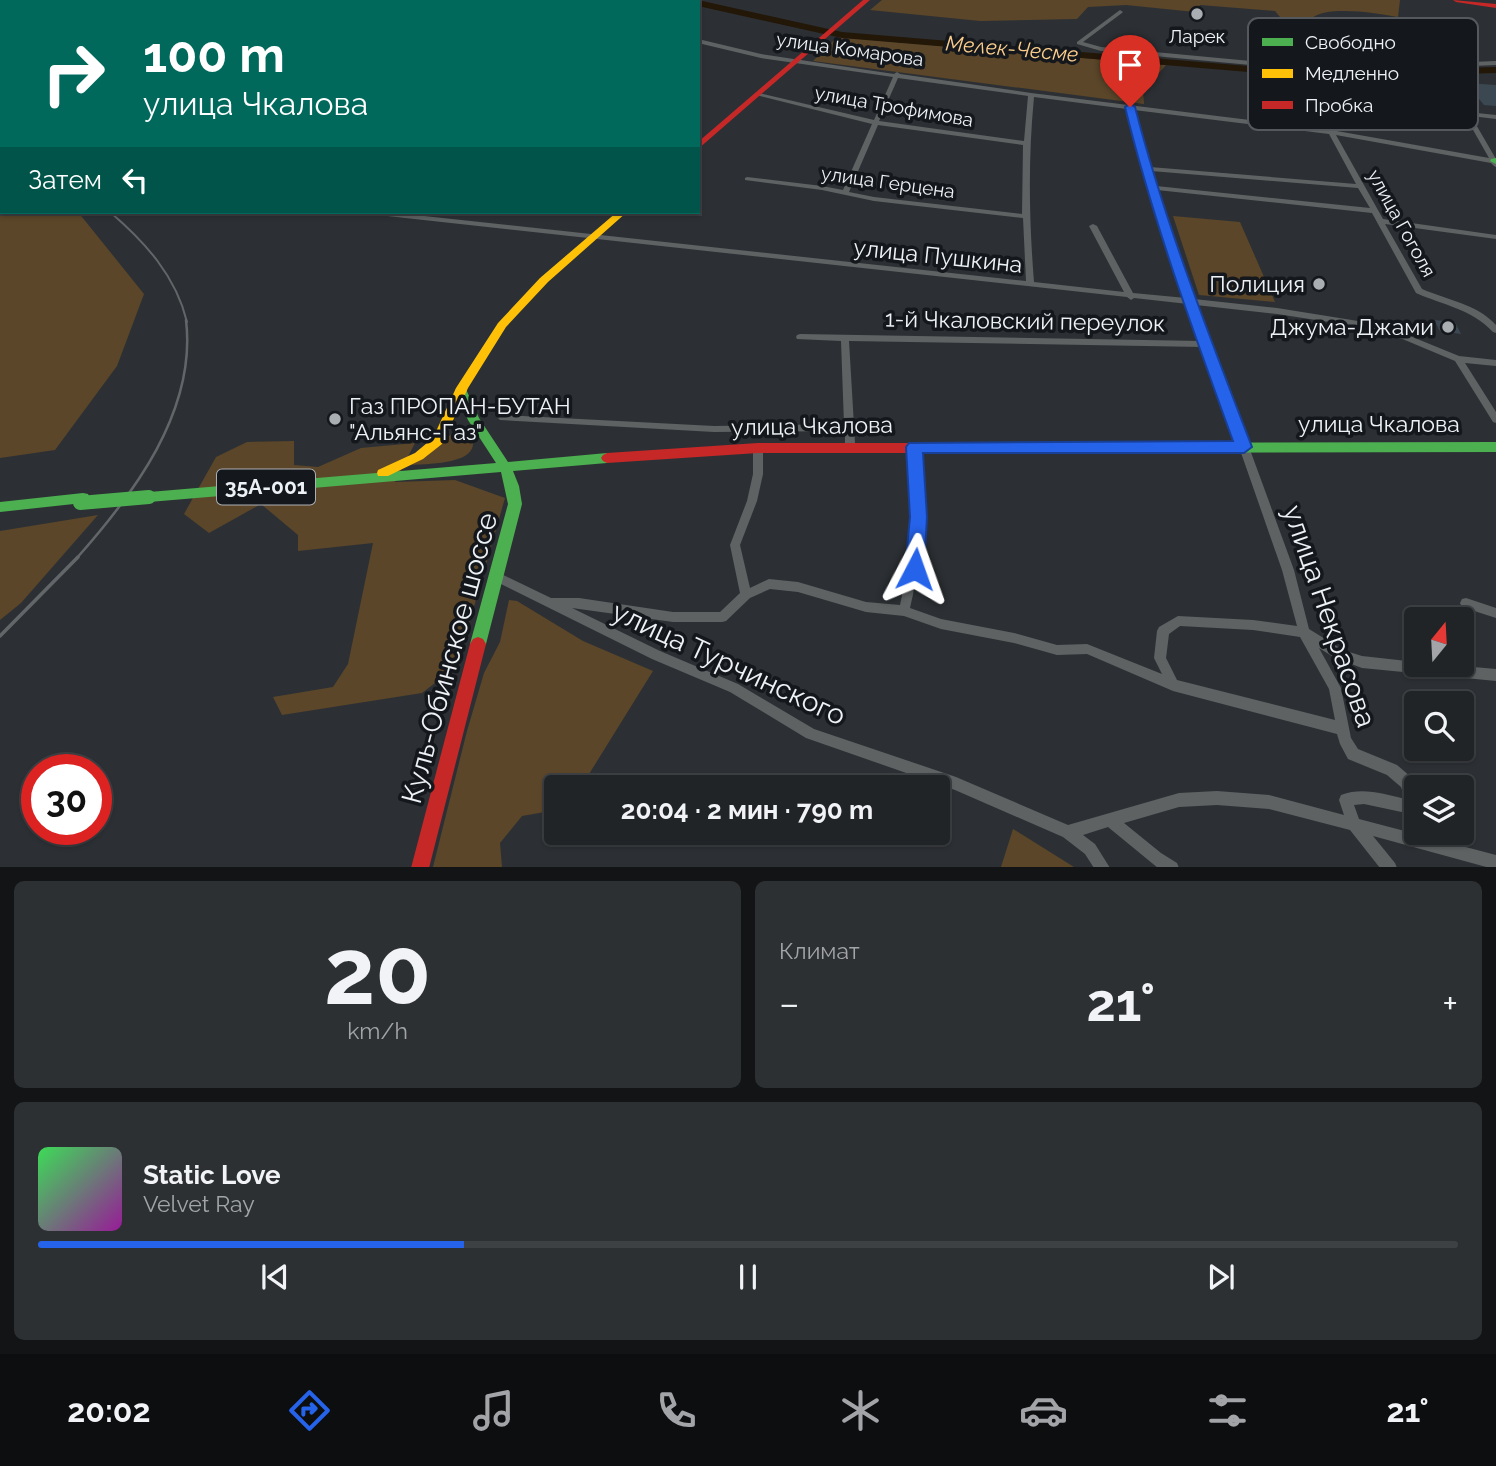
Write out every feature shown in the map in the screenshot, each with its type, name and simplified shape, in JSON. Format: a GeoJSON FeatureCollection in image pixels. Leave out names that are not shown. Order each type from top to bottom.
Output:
{"type":"FeatureCollection","features":[{"type":"Feature","properties":{"kind":"main road"},"geometry":{"type":"LineString","coordinates":[[700,145],[867,0]]}},
{"type":"Feature","properties":{"kind":"main road"},"geometry":{"type":"LineString","coordinates":[[1456,0],[1496,6]]}},
{"type":"Feature","properties":{"kind":"main road"},"geometry":{"type":"LineString","coordinates":[[383,475],[416,458],[438,441],[478,360],[508,318],[543,282],[620,214]]}},
{"type":"Feature","properties":{"kind":"main road"},"geometry":{"type":"LineString","coordinates":[[461,390],[463,404],[469,414],[507,464]]}},
{"type":"Feature","properties":{"kind":"main road","name":"улица Чкалова"},"geometry":{"type":"LineString","coordinates":[[383,475],[758,446],[1496,445]]}},
{"type":"Feature","properties":{"kind":"main road","name":"Куль-Обинское шоссе"},"geometry":{"type":"LineString","coordinates":[[420,867],[515,504],[515,486],[507,464]]}},
{"type":"Feature","properties":{"kind":"main road","name":"35А-001"},"geometry":{"type":"LineString","coordinates":[[0,510],[81,500],[383,475]]}},
{"type":"Feature","properties":{"kind":"street"},"geometry":{"type":"LineString","coordinates":[[1121,12],[1079,43],[1101,49],[1248,62]]}},
{"type":"Feature","properties":{"kind":"street","name":"улица Комарова"},"geometry":{"type":"LineString","coordinates":[[700,42],[761,57],[897,74],[1031,95],[1248,122]]}},
{"type":"Feature","properties":{"kind":"street"},"geometry":{"type":"LineString","coordinates":[[1478,64],[1496,63]]}},
{"type":"Feature","properties":{"kind":"street"},"geometry":{"type":"LineString","coordinates":[[845,193],[897,74]]}},
{"type":"Feature","properties":{"kind":"street","name":"улица Трофимова"},"geometry":{"type":"LineString","coordinates":[[759,95],[877,123],[1025,143]]}},
{"type":"Feature","properties":{"kind":"street"},"geometry":{"type":"LineString","coordinates":[[1030,285],[1025,216],[1025,143],[1031,95]]}},
{"type":"Feature","properties":{"kind":"street","name":"улица Некрасова"},"geometry":{"type":"LineString","coordinates":[[1130,107],[1146,169],[1190,303],[1288,570],[1304,632],[1335,688],[1345,740],[1353,754],[1392,770],[1406,782],[1412,796],[1411,807],[1364,797],[1346,800],[1353,823]]}},
{"type":"Feature","properties":{"kind":"street"},"geometry":{"type":"LineString","coordinates":[[1478,115],[1496,117]]}},
{"type":"Feature","properties":{"kind":"street","name":"улица Комарова"},"geometry":{"type":"LineString","coordinates":[[1315,130],[1495,162]]}},
{"type":"Feature","properties":{"kind":"street"},"geometry":{"type":"LineString","coordinates":[[1476,130],[1495,162]]}},
{"type":"Feature","properties":{"kind":"street","name":"улица Гоголя"},"geometry":{"type":"LineString","coordinates":[[1331,132],[1419,292],[1474,309],[1496,330]]}},
{"type":"Feature","properties":{"kind":"street"},"geometry":{"type":"LineString","coordinates":[[1146,169],[1361,186]]}},
{"type":"Feature","properties":{"kind":"street","name":"улица Герцена"},"geometry":{"type":"LineString","coordinates":[[747,179],[1025,216]]}},
{"type":"Feature","properties":{"kind":"street"},"geometry":{"type":"LineString","coordinates":[[1154,188],[1376,211]]}},
{"type":"Feature","properties":{"kind":"street","name":"улица Пушкина"},"geometry":{"type":"LineString","coordinates":[[387,214],[1277,311],[1356,322],[1405,335],[1458,359],[1496,363]]}},
{"type":"Feature","properties":{"kind":"street"},"geometry":{"type":"LineString","coordinates":[[1382,221],[1496,237]]}},
{"type":"Feature","properties":{"kind":"street"},"geometry":{"type":"LineString","coordinates":[[1093,226],[1131,297]]}},
{"type":"Feature","properties":{"kind":"street","name":"1-й Чкаловский переулок"},"geometry":{"type":"LineString","coordinates":[[800,337],[1205,344]]}},
{"type":"Feature","properties":{"kind":"street"},"geometry":{"type":"LineString","coordinates":[[845,337],[850,445]]}},
{"type":"Feature","properties":{"kind":"street"},"geometry":{"type":"LineString","coordinates":[[1458,359],[1496,420]]}},
{"type":"Feature","properties":{"kind":"street"},"geometry":{"type":"LineString","coordinates":[[503,418],[714,429],[848,427]]}},
{"type":"Feature","properties":{"kind":"street"},"geometry":{"type":"LineString","coordinates":[[904,611],[915,569],[918,517],[914,444]]}},
{"type":"Feature","properties":{"kind":"street"},"geometry":{"type":"LineString","coordinates":[[746,595],[736,545],[752,501],[758,474],[758,446]]}},
{"type":"Feature","properties":{"kind":"street","name":"улица Турчинского"},"geometry":{"type":"LineString","coordinates":[[497,577],[656,655],[734,688],[811,734],[957,784],[1068,832],[1090,849],[1103,867]]}},
{"type":"Feature","properties":{"kind":"street","name":"улица Турчинского"},"geometry":{"type":"LineString","coordinates":[[547,603],[579,603],[673,617],[722,617],[746,595],[769,584],[798,587],[866,607],[904,611],[941,624],[1014,638],[1057,650],[1087,649],[1173,685],[1343,729]]}},
{"type":"Feature","properties":{"kind":"street"},"geometry":{"type":"LineString","coordinates":[[1466,603],[1496,613]]}},
{"type":"Feature","properties":{"kind":"street"},"geometry":{"type":"LineString","coordinates":[[1173,685],[1160,658],[1163,631],[1178,621],[1253,625],[1304,632],[1339,654],[1362,662],[1496,675]]}},
{"type":"Feature","properties":{"kind":"street"},"geometry":{"type":"LineString","coordinates":[[1068,832],[1179,800],[1217,798],[1269,802],[1496,862]]}},
{"type":"Feature","properties":{"kind":"street"},"geometry":{"type":"LineString","coordinates":[[1110,820],[1156,858],[1172,867]]}},
{"type":"Feature","properties":{"kind":"street"},"geometry":{"type":"LineString","coordinates":[[1353,823],[1390,867]]}},
{"type":"Feature","properties":{"kind":"shaded area"},"geometry":{"type":"Polygon","coordinates":[[[882,0],[1400,0],[1398,17],[1341,11],[1319,14],[1312,18],[1280,17],[1275,11],[1200,5],[1195,12],[1126,5],[1088,7],[1077,19],[980,21],[870,10],[882,0]]]}},
{"type":"Feature","properties":{"kind":"shaded area"},"geometry":{"type":"Polygon","coordinates":[[[837,37],[1166,65],[1143,91],[1144,104],[813,61],[837,37]]]}},
{"type":"Feature","properties":{"kind":"shaded area"},"geometry":{"type":"Polygon","coordinates":[[[0,214],[80,214],[144,294],[117,366],[55,450],[0,458],[0,214]]]}},
{"type":"Feature","properties":{"kind":"shaded area"},"geometry":{"type":"Polygon","coordinates":[[[1173,216],[1240,222],[1275,302],[1199,295],[1173,216]]]}},
{"type":"Feature","properties":{"kind":"shaded area"},"geometry":{"type":"Polygon","coordinates":[[[458,428],[468,433],[473,442],[466,455],[448,462],[410,465],[427,456],[458,428]]]}},
{"type":"Feature","properties":{"kind":"shaded area"},"geometry":{"type":"Polygon","coordinates":[[[294,441],[294,465],[318,467],[361,448],[415,443],[395,482],[455,480],[505,498],[457,666],[422,693],[282,715],[273,697],[333,687],[348,664],[373,543],[298,551],[298,535],[261,504],[209,533],[184,514],[216,457],[247,442],[294,441]]]}},
{"type":"Feature","properties":{"kind":"shaded area"},"geometry":{"type":"Polygon","coordinates":[[[98,515],[21,603],[0,620],[0,531],[98,515]]]}},
{"type":"Feature","properties":{"kind":"shaded area"},"geometry":{"type":"Polygon","coordinates":[[[509,600],[517,601],[583,641],[653,671],[588,775],[544,775],[544,812],[522,816],[500,843],[502,867],[433,867],[484,673],[500,642],[509,600]]]}},
{"type":"Feature","properties":{"kind":"shaded area"},"geometry":{"type":"Polygon","coordinates":[[[1013,829],[1074,867],[1001,867],[1013,829]]]}},
{"type":"Feature","properties":{"kind":"building"},"geometry":{"type":"Polygon","coordinates":[[[1478,84],[1496,85],[1496,106],[1484,105],[1478,98],[1478,84]]]}},
{"type":"Feature","properties":{"kind":"building","name":"Джума-Джами"},"geometry":{"type":"Polygon","coordinates":[[[1434,320],[1455,322],[1461,334],[1440,331],[1434,320]]]}},
{"type":"Feature","properties":{"kind":"waterway","name":"Мелек-Чесме"},"geometry":{"type":"LineString","coordinates":[[700,3],[842,35],[1248,69]]}},
{"type":"Feature","properties":{"kind":"waterway","name":"Мелек-Чесме"},"geometry":{"type":"LineString","coordinates":[[1478,71],[1496,70]]}},
{"type":"Feature","properties":{"kind":"railway"},"geometry":{"type":"LineString","coordinates":[[112,214],[158,261],[175,290],[187,322]]}},
{"type":"Feature","properties":{"kind":"railway"},"geometry":{"type":"LineString","coordinates":[[76,559],[139,479],[171,419],[187,354],[186,320]]}},
{"type":"Feature","properties":{"kind":"railway"},"geometry":{"type":"LineString","coordinates":[[0,636],[78,557]]}},
{"type":"Feature","properties":{"kind":"traffic: fast"},"geometry":{"type":"LineString","coordinates":[[461,390],[467,406],[507,471],[515,504],[478,644]]}},
{"type":"Feature","properties":{"kind":"traffic: fast"},"geometry":{"type":"LineString","coordinates":[[962,448],[1496,447]]}},
{"type":"Feature","properties":{"kind":"traffic: fast"},"geometry":{"type":"LineString","coordinates":[[149,497],[607,458]]}},
{"type":"Feature","properties":{"kind":"traffic: fast"},"geometry":{"type":"LineString","coordinates":[[80,503],[149,497]]}},
{"type":"Feature","properties":{"kind":"traffic: fast"},"geometry":{"type":"LineString","coordinates":[[0,507],[83,498]]}},
{"type":"Feature","properties":{"kind":"traffic: slow"},"geometry":{"type":"LineString","coordinates":[[383,473],[419,456],[438,441],[462,388],[502,325],[544,280],[620,214]]}},
{"type":"Feature","properties":{"kind":"traffic: jam"},"geometry":{"type":"LineString","coordinates":[[700,145],[867,0]]}},
{"type":"Feature","properties":{"kind":"traffic: jam"},"geometry":{"type":"LineString","coordinates":[[1456,0],[1496,6]]}},
{"type":"Feature","properties":{"kind":"traffic: jam"},"geometry":{"type":"LineString","coordinates":[[607,458],[758,448],[962,448]]}},
{"type":"Feature","properties":{"kind":"traffic: jam"},"geometry":{"type":"LineString","coordinates":[[420,867],[478,644]]}},
{"type":"Feature","properties":{"kind":"place","name":"Ларек"},"geometry":{"type":"Point","coordinates":[1197,14]}},
{"type":"Feature","properties":{"kind":"place","name":"Полиция"},"geometry":{"type":"Point","coordinates":[1319,284]}},
{"type":"Feature","properties":{"kind":"place","name":"Джума-Джами"},"geometry":{"type":"Point","coordinates":[1448,327]}},
{"type":"Feature","properties":{"kind":"place","name":"Газ ПРОПАН-БУТАН \"Альянс-Газ\""},"geometry":{"type":"Point","coordinates":[335,419]}},
{"type":"Feature","properties":{"kind":"route"},"geometry":{"type":"LineString","coordinates":[[915,569],[918,517],[914,447],[1244,447],[1192,309],[1146,169],[1130,107]]}}]}
